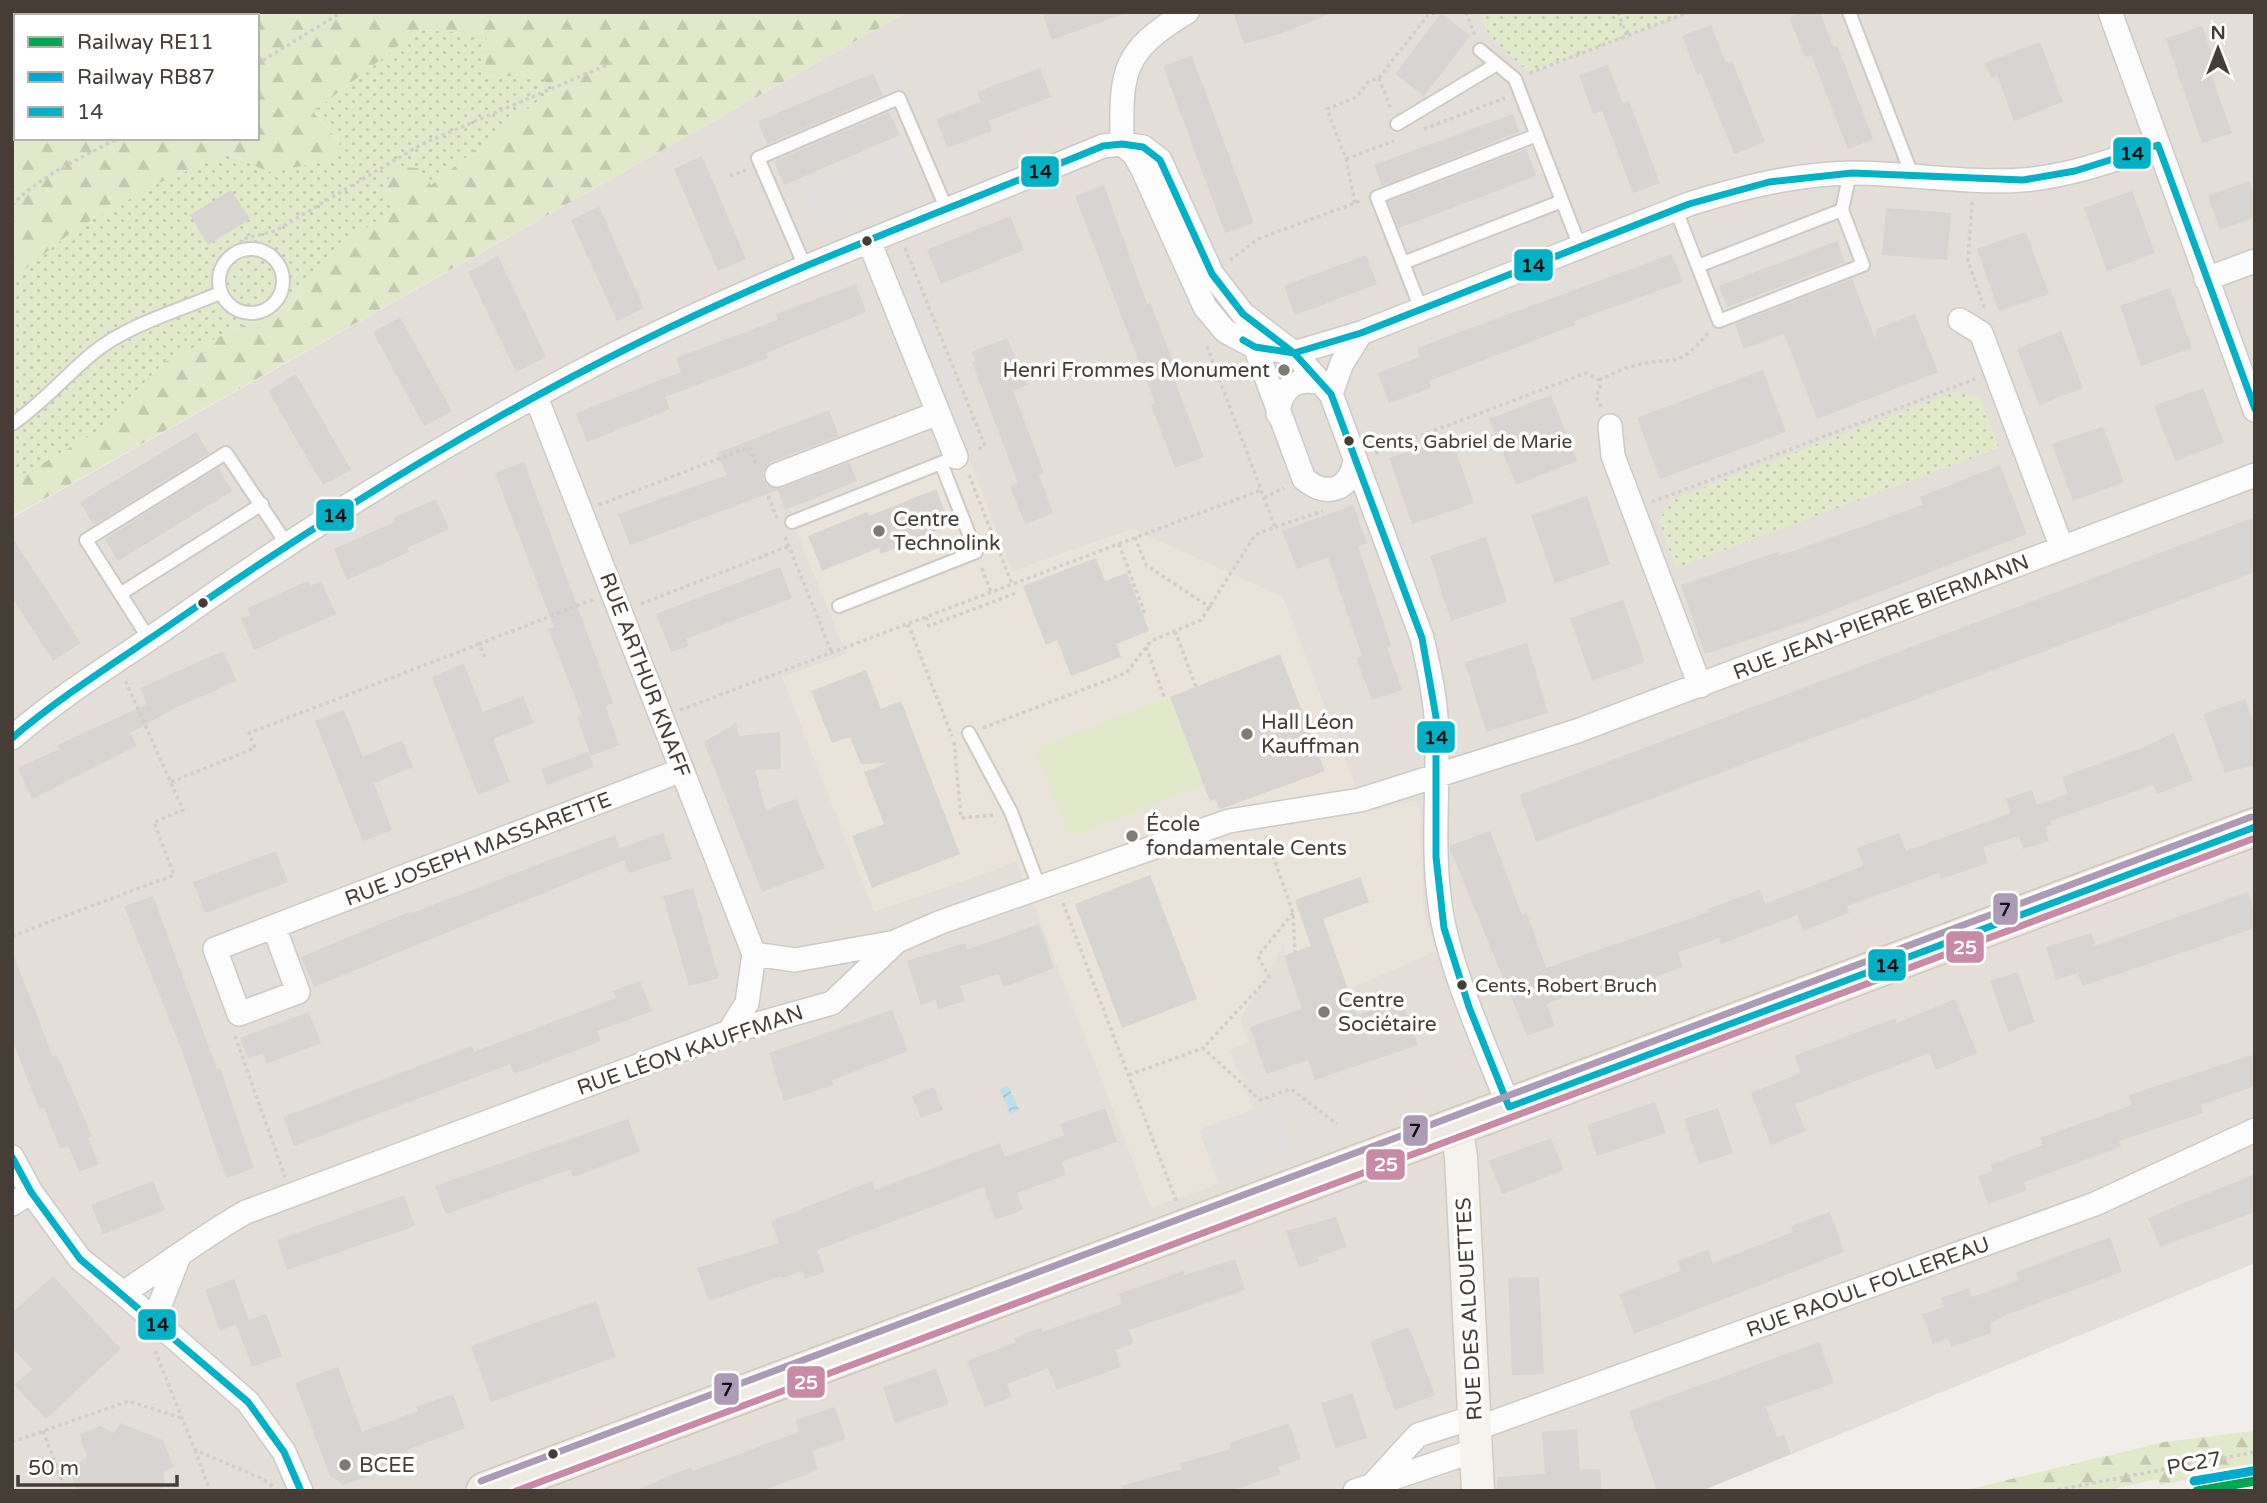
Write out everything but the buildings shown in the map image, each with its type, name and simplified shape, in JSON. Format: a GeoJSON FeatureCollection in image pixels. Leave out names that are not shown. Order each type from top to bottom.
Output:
{"type":"FeatureCollection","features":[{"type":"Feature","properties":{"kind":"main road"},"geometry":{"type":"LineString","coordinates":[[485,1491],[2255,827]]}},
{"type":"Feature","properties":{"kind":"main road","name":"RUE DES ALOUETTES"},"geometry":{"type":"LineString","coordinates":[[1456,1127],[1461,1157],[1478,1491]]}},
{"type":"Feature","properties":{"kind":"street"},"geometry":{"type":"LineString","coordinates":[[1187,12],[1144,42],[1128,66],[1121,93],[1122,144],[1134,154],[1142,168],[1205,307],[1225,331],[1255,347],[1294,353],[1361,333],[1676,210],[1740,188],[1793,177],[1850,173],[2023,180],[2075,172],[2158,145]]}},
{"type":"Feature","properties":{"kind":"street"},"geometry":{"type":"LineString","coordinates":[[2110,12],[2255,411]]}},
{"type":"Feature","properties":{"kind":"street"},"geometry":{"type":"LineString","coordinates":[[12,738],[286,543],[381,484],[536,397],[673,327],[898,230],[1103,146],[1122,144],[1143,147],[1160,160],[1212,274],[1243,314],[1294,353],[1326,388],[1355,461],[1422,638],[1431,676],[1436,716],[1437,871],[1446,937],[1509,1107]]}},
{"type":"Feature","properties":{"kind":"street"},"geometry":{"type":"LineString","coordinates":[[869,242],[938,413],[953,459]]}},
{"type":"Feature","properties":{"kind":"street"},"geometry":{"type":"LineString","coordinates":[[2206,279],[2255,261]]}},
{"type":"Feature","properties":{"kind":"street"},"geometry":{"type":"LineString","coordinates":[[1960,320],[1981,332],[2062,548]]}},
{"type":"Feature","properties":{"kind":"street"},"geometry":{"type":"LineString","coordinates":[[1326,388],[1361,333]]}},
{"type":"Feature","properties":{"kind":"street"},"geometry":{"type":"LineString","coordinates":[[1255,347],[1304,479],[1315,488],[1331,491],[1343,486],[1353,475],[1355,461]]}},
{"type":"Feature","properties":{"kind":"street"},"geometry":{"type":"LineString","coordinates":[[1278,414],[1280,398],[1290,385],[1305,379],[1326,388]]}},
{"type":"Feature","properties":{"kind":"street","name":"RUE ARTHUR KNAFF"},"geometry":{"type":"LineString","coordinates":[[536,397],[754,954],[747,1003],[729,1032]]}},
{"type":"Feature","properties":{"kind":"street"},"geometry":{"type":"LineString","coordinates":[[767,479],[938,413]]}},
{"type":"Feature","properties":{"kind":"street"},"geometry":{"type":"LineString","coordinates":[[1610,426],[1613,456],[1700,686]]}},
{"type":"Feature","properties":{"kind":"street","name":"RUE JEAN-PIERRE BIERMANN"},"geometry":{"type":"LineString","coordinates":[[1436,776],[1577,732],[2255,475]]}},
{"type":"Feature","properties":{"kind":"street","name":"RUE JOSEPH MASSARETTE"},"geometry":{"type":"LineString","coordinates":[[239,1014],[215,949],[682,770]]}},
{"type":"Feature","properties":{"kind":"street","name":"RUE LÉON KAUFFMAN"},"geometry":{"type":"LineString","coordinates":[[123,1293],[222,1225],[246,1212],[729,1032],[832,1003],[897,941],[941,922],[1048,887],[1229,821],[1360,800],[1436,776]]}},
{"type":"Feature","properties":{"kind":"street"},"geometry":{"type":"LineString","coordinates":[[239,1014],[298,992],[274,928]]}},
{"type":"Feature","properties":{"kind":"street"},"geometry":{"type":"LineString","coordinates":[[754,954],[795,960],[897,941]]}},
{"type":"Feature","properties":{"kind":"street","name":"RUE RAOUL FOLLEREAU"},"geometry":{"type":"LineString","coordinates":[[1364,1488],[1475,1432],[2095,1204],[2255,1130]]}},
{"type":"Feature","properties":{"kind":"street"},"geometry":{"type":"LineString","coordinates":[[12,1157],[22,1198],[80,1259],[248,1402],[284,1452],[301,1491]]}},
{"type":"Feature","properties":{"kind":"street"},"geometry":{"type":"LineString","coordinates":[[160,1325],[179,1256]]}},
{"type":"Feature","properties":{"kind":"street","name":"RUE RAOUL FOLLEREAU"},"geometry":{"type":"LineString","coordinates":[[1364,1488],[1418,1435],[1475,1432]]}},
{"type":"Feature","properties":{"kind":"lane"},"geometry":{"type":"LineString","coordinates":[[1849,12],[1912,175]]}},
{"type":"Feature","properties":{"kind":"lane"},"geometry":{"type":"LineString","coordinates":[[1480,50],[1515,79],[1580,247]]}},
{"type":"Feature","properties":{"kind":"lane"},"geometry":{"type":"LineString","coordinates":[[1397,124],[1497,64]]}},
{"type":"Feature","properties":{"kind":"lane"},"geometry":{"type":"LineString","coordinates":[[806,269],[758,158],[899,98],[947,210]]}},
{"type":"Feature","properties":{"kind":"lane"},"geometry":{"type":"LineString","coordinates":[[1421,309],[1377,197],[1537,135]]}},
{"type":"Feature","properties":{"kind":"lane"},"geometry":{"type":"LineString","coordinates":[[1676,210],[1719,320],[1863,265],[1842,210],[1850,173]]}},
{"type":"Feature","properties":{"kind":"lane"},"geometry":{"type":"LineString","coordinates":[[1403,263],[1562,201]]}},
{"type":"Feature","properties":{"kind":"lane"},"geometry":{"type":"LineString","coordinates":[[1698,266],[1842,210]]}},
{"type":"Feature","properties":{"kind":"lane"},"geometry":{"type":"LineString","coordinates":[[256,248],[271,255],[282,269],[284,286],[277,301],[263,312],[246,314],[230,307],[220,293],[218,276],[225,260],[238,250],[256,248]]}},
{"type":"Feature","properties":{"kind":"lane"},"geometry":{"type":"LineString","coordinates":[[12,424],[33,410],[94,352],[127,331],[220,293]]}},
{"type":"Feature","properties":{"kind":"lane"},"geometry":{"type":"LineString","coordinates":[[149,639],[86,540],[226,453],[286,543]]}},
{"type":"Feature","properties":{"kind":"lane"},"geometry":{"type":"LineString","coordinates":[[792,522],[953,459],[976,552],[839,606]]}},
{"type":"Feature","properties":{"kind":"lane"},"geometry":{"type":"LineString","coordinates":[[120,594],[262,504]]}},
{"type":"Feature","properties":{"kind":"lane"},"geometry":{"type":"LineString","coordinates":[[970,733],[1048,887]]}},
{"type":"Feature","properties":{"kind":"path"},"geometry":{"type":"LineString","coordinates":[[259,63],[342,12]]}},
{"type":"Feature","properties":{"kind":"path"},"geometry":{"type":"LineString","coordinates":[[1355,203],[1346,159],[1327,109],[1357,97],[1368,82],[1379,78],[1429,15],[1437,12]]}},
{"type":"Feature","properties":{"kind":"path"},"geometry":{"type":"LineString","coordinates":[[1466,12],[1480,50]]}},
{"type":"Feature","properties":{"kind":"path"},"geometry":{"type":"LineString","coordinates":[[1618,12],[1627,36]]}},
{"type":"Feature","properties":{"kind":"path"},"geometry":{"type":"LineString","coordinates":[[1515,79],[1689,12]]}},
{"type":"Feature","properties":{"kind":"path"},"geometry":{"type":"LineString","coordinates":[[238,250],[242,239],[275,231],[422,144],[616,61]]}},
{"type":"Feature","properties":{"kind":"path"},"geometry":{"type":"LineString","coordinates":[[1379,78],[1397,124]]}},
{"type":"Feature","properties":{"kind":"path"},"geometry":{"type":"LineString","coordinates":[[1420,131],[1520,93]]}},
{"type":"Feature","properties":{"kind":"path"},"geometry":{"type":"LineString","coordinates":[[12,205],[24,193],[115,140]]}},
{"type":"Feature","properties":{"kind":"path"},"geometry":{"type":"LineString","coordinates":[[1346,159],[1396,140]]}},
{"type":"Feature","properties":{"kind":"path"},"geometry":{"type":"LineString","coordinates":[[1974,179],[1968,261],[1992,328],[1981,332]]}},
{"type":"Feature","properties":{"kind":"path"},"geometry":{"type":"LineString","coordinates":[[1212,274],[1258,239],[1377,197]]}},
{"type":"Feature","properties":{"kind":"path"},"geometry":{"type":"LineString","coordinates":[[898,230],[985,446],[953,459],[1012,584]]}},
{"type":"Feature","properties":{"kind":"path"},"geometry":{"type":"LineString","coordinates":[[1355,461],[1586,373],[1599,380],[1637,365],[1670,363],[1685,357],[1719,320]]}},
{"type":"Feature","properties":{"kind":"path"},"geometry":{"type":"LineString","coordinates":[[970,733],[1126,673],[1151,641],[1201,620],[1255,535],[1275,527],[1201,333]]}},
{"type":"Feature","properties":{"kind":"path"},"geometry":{"type":"LineString","coordinates":[[1634,509],[1996,371]]}},
{"type":"Feature","properties":{"kind":"path"},"geometry":{"type":"LineString","coordinates":[[1599,380],[1600,388],[1596,396],[1610,426]]}},
{"type":"Feature","properties":{"kind":"path"},"geometry":{"type":"LineString","coordinates":[[581,512],[749,447],[767,479],[789,547],[832,653]]}},
{"type":"Feature","properties":{"kind":"path"},"geometry":{"type":"LineString","coordinates":[[657,708],[670,704],[673,713],[1261,490]]}},
{"type":"Feature","properties":{"kind":"path"},"geometry":{"type":"LineString","coordinates":[[1135,537],[1146,565],[1211,608]]}},
{"type":"Feature","properties":{"kind":"path"},"geometry":{"type":"LineString","coordinates":[[1119,544],[1145,614]]}},
{"type":"Feature","properties":{"kind":"path"},"geometry":{"type":"LineString","coordinates":[[171,782],[255,748],[249,733],[479,644],[789,547]]}},
{"type":"Feature","properties":{"kind":"path"},"geometry":{"type":"LineString","coordinates":[[976,552],[991,592]]}},
{"type":"Feature","properties":{"kind":"path"},"geometry":{"type":"LineString","coordinates":[[926,617],[929,626],[1016,593]]}},
{"type":"Feature","properties":{"kind":"path"},"geometry":{"type":"LineString","coordinates":[[908,624],[941,708]]}},
{"type":"Feature","properties":{"kind":"path"},"geometry":{"type":"LineString","coordinates":[[1175,631],[1196,687]]}},
{"type":"Feature","properties":{"kind":"path"},"geometry":{"type":"LineString","coordinates":[[479,644],[485,657]]}},
{"type":"Feature","properties":{"kind":"path"},"geometry":{"type":"LineString","coordinates":[[1146,647],[1165,699]]}},
{"type":"Feature","properties":{"kind":"path"},"geometry":{"type":"LineString","coordinates":[[12,936],[174,875],[154,822],[183,810],[125,681],[112,665]]}},
{"type":"Feature","properties":{"kind":"path"},"geometry":{"type":"LineString","coordinates":[[953,740],[961,818],[977,818]]}},
{"type":"Feature","properties":{"kind":"path"},"geometry":{"type":"LineString","coordinates":[[1259,817],[1293,913],[1294,952]]}},
{"type":"Feature","properties":{"kind":"path"},"geometry":{"type":"LineString","coordinates":[[1048,887],[1128,1075],[1186,1228]]}},
{"type":"Feature","properties":{"kind":"path"},"geometry":{"type":"LineString","coordinates":[[1128,1075],[1203,1048],[1269,977],[1258,956],[1293,913]]}},
{"type":"Feature","properties":{"kind":"path"},"geometry":{"type":"LineString","coordinates":[[239,1014],[233,1031],[291,1195]]}},
{"type":"Feature","properties":{"kind":"path"},"geometry":{"type":"LineString","coordinates":[[1203,1048],[1260,1100],[1291,1089],[1337,1124]]}},
{"type":"Feature","properties":{"kind":"path"},"geometry":{"type":"LineString","coordinates":[[160,1325],[152,1344],[210,1491]]}},
{"type":"Feature","properties":{"kind":"path"},"geometry":{"type":"LineString","coordinates":[[12,1442],[129,1401],[181,1418]]}},
{"type":"Feature","properties":{"kind":"path"},"geometry":{"type":"LineString","coordinates":[[43,1431],[66,1491]]}},
{"type":"Feature","properties":{"kind":"path"},"geometry":{"type":"LineString","coordinates":[[195,1450],[263,1479],[280,1491]]}},
{"type":"Feature","properties":{"kind":"path","name":"PC27"},"geometry":{"type":"LineString","coordinates":[[2051,1491],[2255,1452]]}},
{"type":"Feature","properties":{"kind":"shaded area"},"geometry":{"type":"Polygon","coordinates":[[[12,12],[104,12],[14,14],[12,127],[12,12]]]}},
{"type":"Feature","properties":{"kind":"shaded area"},"geometry":{"type":"Polygon","coordinates":[[[907,12],[2255,12],[2255,1263],[1702,1491],[12,1491],[12,518],[907,12]]]}},
{"type":"Feature","properties":{"kind":"shaded area"},"geometry":{"type":"Polygon","coordinates":[[[890,55],[903,86],[882,95],[869,63],[890,55]]]}},
{"type":"Feature","properties":{"kind":"shaded area"},"geometry":{"type":"Polygon","coordinates":[[[758,121],[766,142],[745,151],[736,130],[758,121]]]}},
{"type":"Feature","properties":{"kind":"shaded area"},"geometry":{"type":"Polygon","coordinates":[[[901,141],[921,187],[818,232],[798,186],[901,141]]]}},
{"type":"Feature","properties":{"kind":"shaded area"},"geometry":{"type":"Polygon","coordinates":[[[1536,176],[1558,234],[1420,286],[1398,228],[1536,176]]]}},
{"type":"Feature","properties":{"kind":"shaded area"},"geometry":{"type":"Polygon","coordinates":[[[1822,194],[1837,234],[1719,277],[1704,238],[1822,194]]]}},
{"type":"Feature","properties":{"kind":"shaded area"},"geometry":{"type":"Polygon","coordinates":[[[912,277],[980,442],[963,448],[897,283],[912,277]]]}},
{"type":"Feature","properties":{"kind":"shaded area"},"geometry":{"type":"Polygon","coordinates":[[[1286,412],[1303,414],[1326,471],[1307,468],[1286,412]]]}},
{"type":"Feature","properties":{"kind":"shaded area","name":"École fondamentale Cents"},"geometry":{"type":"Polygon","coordinates":[[[970,460],[1012,571],[1133,529],[1283,597],[1365,811],[1415,801],[1420,810],[1423,911],[1436,951],[1348,990],[1330,940],[1284,956],[1284,945],[1240,1020],[1249,1043],[1230,1050],[1254,1109],[1199,1130],[1219,1184],[1151,1208],[1017,862],[874,912],[782,677],[846,654],[796,530],[970,460]]]}},
{"type":"Feature","properties":{"kind":"shaded area"},"geometry":{"type":"Polygon","coordinates":[[[234,497],[254,530],[145,599],[123,564],[234,497]]]}},
{"type":"Feature","properties":{"kind":"shaded area"},"geometry":{"type":"Polygon","coordinates":[[[988,878],[994,894],[919,919],[913,903],[988,878]]]}},
{"type":"Feature","properties":{"kind":"shaded area"},"geometry":{"type":"Polygon","coordinates":[[[264,944],[282,994],[248,1006],[230,956],[264,944]]]}},
{"type":"Feature","properties":{"kind":"shaded area"},"geometry":{"type":"Polygon","coordinates":[[[1277,1100],[1295,1146],[1217,1176],[1199,1130],[1277,1100]]]}},
{"type":"Feature","properties":{"kind":"green space"},"geometry":{"type":"Polygon","coordinates":[[[907,12],[12,517],[12,481],[100,430],[164,362],[287,306],[341,242],[400,209],[380,191],[397,167],[419,168],[431,185],[554,88],[537,75],[485,77],[486,34],[419,30],[313,112],[340,143],[334,160],[269,172],[227,153],[159,183],[75,229],[12,280],[12,127],[14,126],[14,140],[259,140],[259,14],[101,14],[907,12]]]}},
{"type":"Feature","properties":{"kind":"green space"},"geometry":{"type":"Polygon","coordinates":[[[1480,12],[1689,12],[1530,73],[1489,36],[1480,12]]]}},
{"type":"Feature","properties":{"kind":"green space"},"geometry":{"type":"Polygon","coordinates":[[[419,30],[486,34],[485,77],[537,75],[555,88],[400,209],[341,242],[287,306],[164,362],[100,430],[12,481],[12,280],[75,229],[159,183],[227,153],[269,172],[340,142],[313,112],[419,30]]]}},
{"type":"Feature","properties":{"kind":"green space"},"geometry":{"type":"Polygon","coordinates":[[[1953,392],[1981,398],[1999,448],[1676,568],[1659,521],[1671,500],[1953,392]]]}},
{"type":"Feature","properties":{"kind":"green space"},"geometry":{"type":"Polygon","coordinates":[[[1170,697],[1204,785],[1069,837],[1035,749],[1170,697]]]}},
{"type":"Feature","properties":{"kind":"green space"},"geometry":{"type":"Polygon","coordinates":[[[2255,1431],[2255,1467],[2160,1485],[2158,1479],[2103,1491],[1962,1491],[2164,1442],[2255,1431]]]}},
{"type":"Feature","properties":{"kind":"water"},"geometry":{"type":"Polygon","coordinates":[[[1008,1086],[1019,1110],[1010,1114],[1000,1089],[1008,1086]]]}},
{"type":"Feature","properties":{"kind":"rail line","name":"RB87"},"geometry":{"type":"LineString","coordinates":[[2194,1481],[2253,1471]]}},
{"type":"Feature","properties":{"kind":"rail line","name":"RE11"},"geometry":{"type":"LineString","coordinates":[[2197,1491],[2255,1481]]}},
{"type":"Feature","properties":{"kind":"transit line","name":"14"},"geometry":{"type":"LineString","coordinates":[[12,738],[95,676],[290,544],[460,439],[577,374],[693,316],[868,240],[1103,146],[1122,144],[1143,147],[1160,160],[1212,274],[1243,314],[1294,353],[1331,394],[1422,638],[1436,717],[1436,857],[1444,928],[1469,1007],[1509,1107],[2255,827]]}},
{"type":"Feature","properties":{"kind":"transit line","name":"14"},"geometry":{"type":"LineString","coordinates":[[1243,340],[1255,347],[1294,353],[1361,333],[1689,204],[1769,182],[1852,173],[2023,180],[2075,171],[2158,145],[2255,409]]}},
{"type":"Feature","properties":{"kind":"transit line","name":"7"},"geometry":{"type":"LineString","coordinates":[[481,1481],[2251,817]]}},
{"type":"Feature","properties":{"kind":"transit line","name":"25"},"geometry":{"type":"LineString","coordinates":[[516,1491],[2255,838]]}},
{"type":"Feature","properties":{"kind":"transit line","name":"14"},"geometry":{"type":"LineString","coordinates":[[12,1157],[31,1192],[80,1259],[248,1402],[284,1452],[301,1491]]}},
{"type":"Feature","properties":{"kind":"place","name":"Henri Frommes Monument"},"geometry":{"type":"Point","coordinates":[1284,370]}},
{"type":"Feature","properties":{"kind":"place","name":"Cents, Gabriel de Marie"},"geometry":{"type":"Point","coordinates":[1349,441]}},
{"type":"Feature","properties":{"kind":"place","name":"Centre Technolink"},"geometry":{"type":"Point","coordinates":[879,531]}},
{"type":"Feature","properties":{"kind":"place","name":"Hall Léon Kauffman"},"geometry":{"type":"Point","coordinates":[1247,734]}},
{"type":"Feature","properties":{"kind":"place","name":"École fondamentale Cents"},"geometry":{"type":"Point","coordinates":[1132,836]}},
{"type":"Feature","properties":{"kind":"place","name":"Cents, Robert Bruch"},"geometry":{"type":"Point","coordinates":[1462,985]}},
{"type":"Feature","properties":{"kind":"place","name":"Centre Sociétaire"},"geometry":{"type":"Point","coordinates":[1324,1012]}},
{"type":"Feature","properties":{"kind":"place","name":"BCEE"},"geometry":{"type":"Point","coordinates":[345,1465]}}]}
